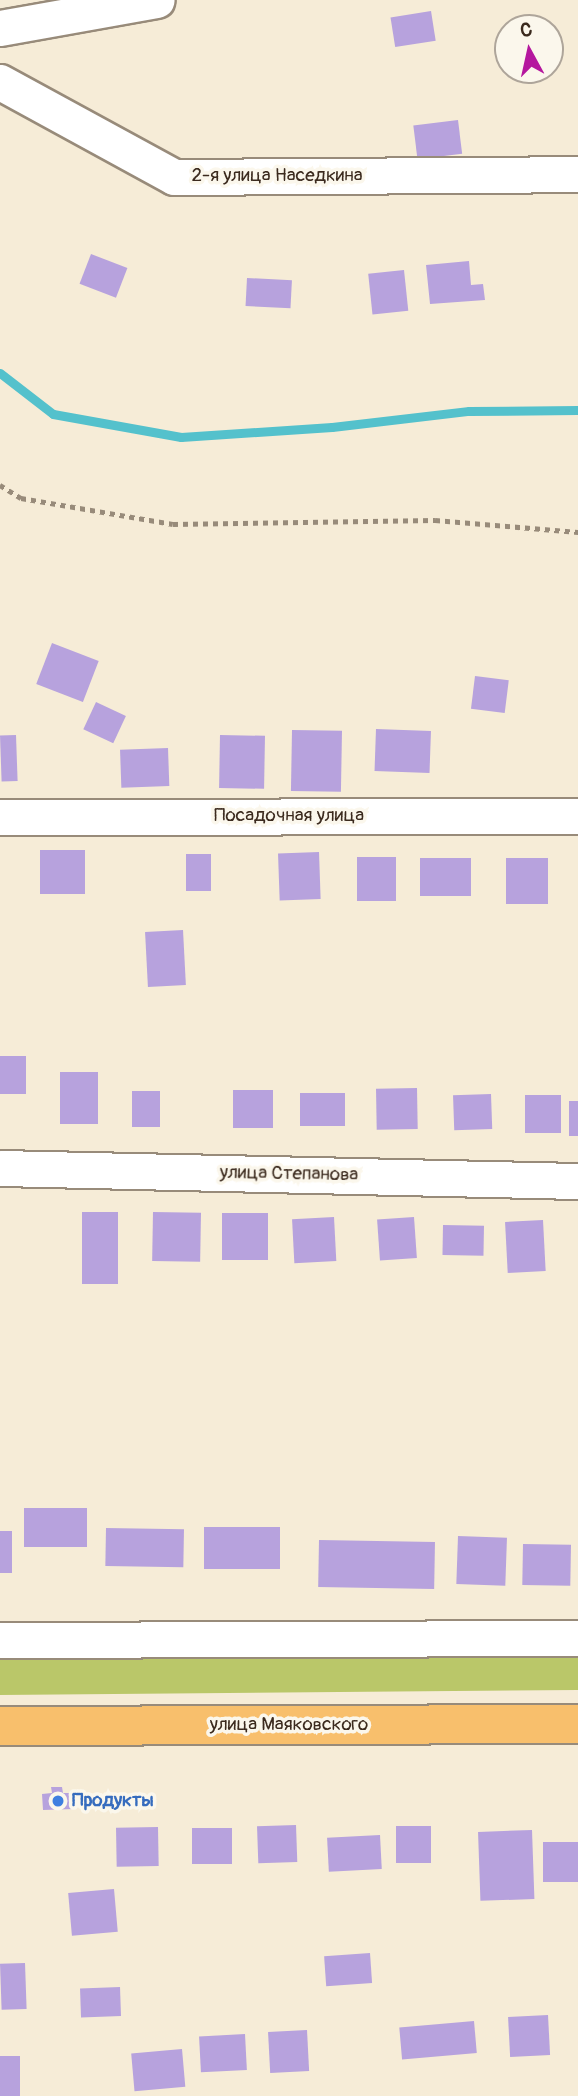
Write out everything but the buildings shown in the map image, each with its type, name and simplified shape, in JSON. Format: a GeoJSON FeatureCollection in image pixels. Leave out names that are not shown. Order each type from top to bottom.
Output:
{"type":"FeatureCollection","features":[{"type":"Feature","properties":{"kind":"main road","name":"улица Маяковского"},"geometry":{"type":"LineString","coordinates":[[0,1726],[578,1724]]}},
{"type":"Feature","properties":{"kind":"street"},"geometry":{"type":"LineString","coordinates":[[0,28],[157,0]]}},
{"type":"Feature","properties":{"kind":"street","name":"2-я улица Наседкина"},"geometry":{"type":"LineString","coordinates":[[0,82],[174,177],[578,174]]}},
{"type":"Feature","properties":{"kind":"street","name":"Посадочная улица"},"geometry":{"type":"LineString","coordinates":[[0,817],[578,816]]}},
{"type":"Feature","properties":{"kind":"street","name":"улица Степанова"},"geometry":{"type":"LineString","coordinates":[[0,1168],[578,1181]]}},
{"type":"Feature","properties":{"kind":"street"},"geometry":{"type":"LineString","coordinates":[[0,1640],[578,1638]]}},
{"type":"Feature","properties":{"kind":"path"},"geometry":{"type":"LineString","coordinates":[[0,485],[20,498],[173,524],[435,520],[578,532]]}},
{"type":"Feature","properties":{"kind":"green space"},"geometry":{"type":"Polygon","coordinates":[[[578,1653],[578,1690],[0,1695],[0,1658],[578,1653]]]}},
{"type":"Feature","properties":{"kind":"waterway"},"geometry":{"type":"LineString","coordinates":[[0,373],[53,414],[181,437],[332,427],[469,411],[578,410]]}},
{"type":"Feature","properties":{"kind":"place","name":"Продукты"},"geometry":{"type":"Point","coordinates":[58,1801]}}]}
